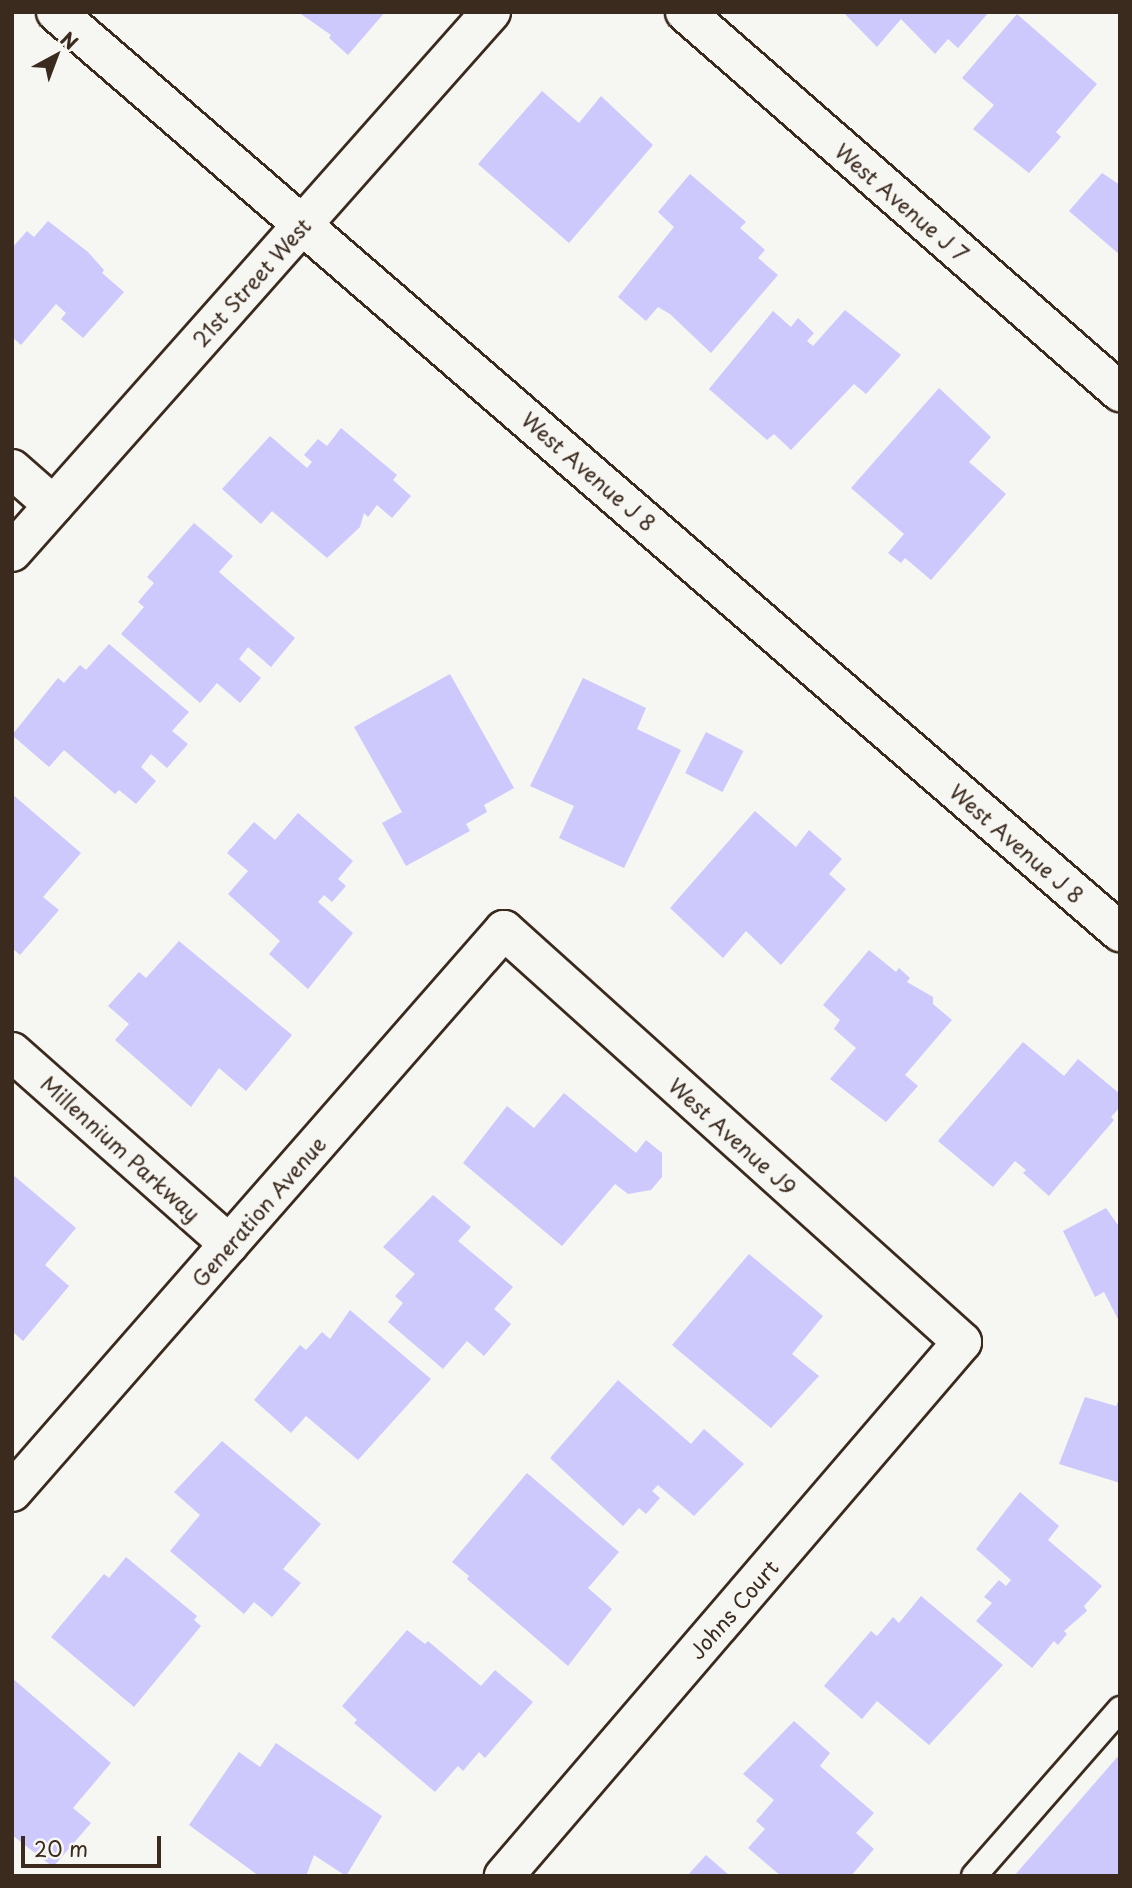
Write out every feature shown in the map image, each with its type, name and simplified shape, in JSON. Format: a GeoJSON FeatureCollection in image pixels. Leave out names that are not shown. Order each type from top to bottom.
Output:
{"type":"FeatureCollection","features":[{"type":"Feature","properties":{"kind":"street","name":"West Avenue J 8"},"geometry":{"type":"LineString","coordinates":[[56,12],[1120,932]]}},
{"type":"Feature","properties":{"kind":"street","name":"21st Street West"},"geometry":{"type":"LineString","coordinates":[[12,552],[491,12]]}},
{"type":"Feature","properties":{"kind":"street","name":"West Avenue J 7"},"geometry":{"type":"LineString","coordinates":[[685,12],[1120,393]]}},
{"type":"Feature","properties":{"kind":"street"},"geometry":{"type":"LineString","coordinates":[[12,469],[53,505]]}},
{"type":"Feature","properties":{"kind":"street","name":"Generation Avenue"},"geometry":{"type":"LineString","coordinates":[[12,1492],[504,930]]}},
{"type":"Feature","properties":{"kind":"street","name":"West Avenue J9"},"geometry":{"type":"LineString","coordinates":[[504,930],[962,1342]]}},
{"type":"Feature","properties":{"kind":"street","name":"Millennium Parkway"},"geometry":{"type":"LineString","coordinates":[[12,1052],[229,1244]]}},
{"type":"Feature","properties":{"kind":"street","name":"Johns Court"},"geometry":{"type":"LineString","coordinates":[[504,1876],[962,1342]]}},
{"type":"Feature","properties":{"kind":"lane"},"geometry":{"type":"LineString","coordinates":[[974,1876],[1120,1709]]}},
{"type":"Feature","properties":{"kind":"building"},"geometry":{"type":"Polygon","coordinates":[[[298,12],[385,12],[348,55],[329,38],[331,35],[298,12]]]}},
{"type":"Feature","properties":{"kind":"building"},"geometry":{"type":"Polygon","coordinates":[[[843,12],[989,12],[958,48],[948,39],[935,54],[901,19],[877,47],[843,12]]]}},
{"type":"Feature","properties":{"kind":"building"},"geometry":{"type":"Polygon","coordinates":[[[1017,14],[1097,84],[1056,132],[1061,137],[1029,173],[973,129],[994,105],[962,78],[1017,14]]]}},
{"type":"Feature","properties":{"kind":"building"},"geometry":{"type":"Polygon","coordinates":[[[542,91],[579,123],[601,96],[653,145],[569,243],[478,164],[542,91]]]}},
{"type":"Feature","properties":{"kind":"building"},"geometry":{"type":"Polygon","coordinates":[[[1102,173],[1120,185],[1120,255],[1069,211],[1102,173]]]}},
{"type":"Feature","properties":{"kind":"building"},"geometry":{"type":"Polygon","coordinates":[[[690,174],[746,222],[740,228],[765,250],[758,258],[778,275],[711,353],[670,314],[658,307],[646,321],[618,297],[674,227],[658,212],[690,174]]]}},
{"type":"Feature","properties":{"kind":"building"},"geometry":{"type":"Polygon","coordinates":[[[48,221],[88,252],[104,270],[102,273],[124,292],[83,338],[61,319],[66,313],[56,304],[21,345],[12,337],[12,248],[27,231],[34,237],[48,221]]]}},
{"type":"Feature","properties":{"kind":"building"},"geometry":{"type":"Polygon","coordinates":[[[845,310],[901,355],[866,394],[854,384],[791,450],[774,434],[767,440],[709,389],[773,311],[791,327],[798,318],[814,333],[807,341],[813,346],[845,310]]]}},
{"type":"Feature","properties":{"kind":"building"},"geometry":{"type":"Polygon","coordinates":[[[939,388],[991,437],[969,462],[1006,494],[931,580],[905,558],[901,563],[888,553],[904,534],[851,488],[939,388]]]}},
{"type":"Feature","properties":{"kind":"building"},"geometry":{"type":"Polygon","coordinates":[[[341,428],[397,475],[393,480],[411,496],[392,518],[377,505],[368,517],[364,513],[360,527],[327,558],[272,511],[261,524],[222,489],[270,436],[307,468],[312,462],[304,455],[318,439],[327,446],[341,428]]]}},
{"type":"Feature","properties":{"kind":"building"},"geometry":{"type":"Polygon","coordinates":[[[194,523],[233,556],[219,572],[295,638],[271,667],[248,647],[239,659],[261,678],[240,703],[217,683],[200,703],[121,634],[144,607],[138,602],[154,583],[147,577],[194,523]]]}},
{"type":"Feature","properties":{"kind":"building"},"geometry":{"type":"Polygon","coordinates":[[[109,644],[189,712],[172,731],[188,744],[167,768],[151,754],[141,767],[156,781],[136,804],[119,790],[115,794],[64,750],[49,767],[12,735],[58,678],[64,683],[80,665],[86,670],[109,644]]]}},
{"type":"Feature","properties":{"kind":"building"},"geometry":{"type":"Polygon","coordinates":[[[450,674],[514,788],[484,805],[487,812],[466,824],[470,831],[406,866],[382,823],[402,812],[354,727],[450,674]]]}},
{"type":"Feature","properties":{"kind":"building"},"geometry":{"type":"Polygon","coordinates":[[[583,678],[646,708],[637,729],[681,750],[624,868],[559,838],[574,806],[530,786],[583,678]]]}},
{"type":"Feature","properties":{"kind":"building"},"geometry":{"type":"Polygon","coordinates":[[[706,732],[743,751],[723,792],[685,773],[706,732]]]}},
{"type":"Feature","properties":{"kind":"building"},"geometry":{"type":"Polygon","coordinates":[[[12,794],[81,853],[43,897],[59,910],[20,955],[12,948],[12,794]]]}},
{"type":"Feature","properties":{"kind":"building"},"geometry":{"type":"Polygon","coordinates":[[[755,811],[796,847],[809,830],[842,859],[829,874],[846,889],[781,965],[746,931],[723,958],[670,908],[755,811]]]}},
{"type":"Feature","properties":{"kind":"building"},"geometry":{"type":"Polygon","coordinates":[[[298,813],[353,861],[338,879],[346,886],[332,902],[324,895],[318,902],[353,933],[308,989],[269,954],[280,941],[228,894],[248,871],[227,853],[254,822],[275,840],[298,813]]]}},
{"type":"Feature","properties":{"kind":"building"},"geometry":{"type":"Polygon","coordinates":[[[179,941],[292,1035],[246,1091],[219,1068],[191,1107],[115,1040],[129,1024],[108,1006],[139,972],[146,978],[179,941]]]}},
{"type":"Feature","properties":{"kind":"building"},"geometry":{"type":"Polygon","coordinates":[[[869,950],[896,972],[899,968],[910,978],[907,982],[933,997],[933,1004],[952,1020],[905,1075],[918,1086],[886,1122],[830,1079],[856,1048],[834,1029],[840,1020],[823,1005],[869,950]]]}},
{"type":"Feature","properties":{"kind":"building"},"geometry":{"type":"Polygon","coordinates":[[[1023,1042],[1064,1076],[1078,1059],[1120,1094],[1120,1107],[1111,1117],[1114,1120],[1049,1196],[1023,1173],[1026,1170],[1015,1161],[993,1187],[938,1141],[1023,1042]]]}},
{"type":"Feature","properties":{"kind":"building"},"geometry":{"type":"Polygon","coordinates":[[[564,1093],[636,1153],[646,1140],[662,1153],[662,1177],[651,1190],[628,1194],[615,1184],[562,1246],[463,1163],[507,1106],[534,1128],[564,1093]]]}},
{"type":"Feature","properties":{"kind":"building"},"geometry":{"type":"Polygon","coordinates":[[[12,1174],[76,1228],[45,1265],[69,1286],[23,1341],[12,1331],[12,1174]]]}},
{"type":"Feature","properties":{"kind":"building"},"geometry":{"type":"Polygon","coordinates":[[[433,1195],[471,1227],[458,1241],[513,1287],[494,1309],[511,1324],[484,1356],[467,1341],[443,1369],[388,1322],[403,1303],[395,1296],[415,1274],[383,1247],[433,1195]]]}},
{"type":"Feature","properties":{"kind":"building"},"geometry":{"type":"Polygon","coordinates":[[[1106,1208],[1120,1228],[1120,1323],[1104,1292],[1095,1297],[1063,1231],[1106,1208]]]}},
{"type":"Feature","properties":{"kind":"building"},"geometry":{"type":"Polygon","coordinates":[[[749,1254],[823,1316],[792,1354],[819,1376],[771,1428],[672,1345],[749,1254]]]}},
{"type":"Feature","properties":{"kind":"building"},"geometry":{"type":"Polygon","coordinates":[[[350,1310],[431,1379],[358,1460],[306,1416],[291,1433],[254,1400],[300,1345],[306,1350],[322,1332],[330,1339],[350,1310]]]}},
{"type":"Feature","properties":{"kind":"building"},"geometry":{"type":"Polygon","coordinates":[[[618,1380],[691,1444],[704,1429],[744,1464],[694,1516],[658,1485],[652,1491],[660,1498],[646,1514],[639,1508],[623,1526],[550,1458],[618,1380]]]}},
{"type":"Feature","properties":{"kind":"building"},"geometry":{"type":"Polygon","coordinates":[[[1085,1397],[1116,1406],[1120,1397],[1120,1483],[1059,1464],[1085,1397]]]}},
{"type":"Feature","properties":{"kind":"building"},"geometry":{"type":"Polygon","coordinates":[[[222,1441],[321,1524],[283,1569],[301,1583],[272,1617],[254,1602],[244,1614],[170,1551],[200,1515],[174,1492],[222,1441]]]}},
{"type":"Feature","properties":{"kind":"building"},"geometry":{"type":"Polygon","coordinates":[[[527,1473],[619,1552],[588,1588],[612,1609],[568,1666],[467,1579],[469,1576],[452,1562],[527,1473]]]}},
{"type":"Feature","properties":{"kind":"building"},"geometry":{"type":"Polygon","coordinates":[[[1020,1492],[1059,1526],[1048,1540],[1102,1586],[1084,1606],[1087,1611],[1064,1631],[1067,1634],[1058,1645],[1054,1641],[1032,1668],[976,1621],[992,1603],[984,1597],[999,1580],[1006,1586],[1011,1580],[976,1549],[1020,1492]]]}},
{"type":"Feature","properties":{"kind":"building"},"geometry":{"type":"Polygon","coordinates":[[[126,1557],[197,1616],[194,1620],[201,1626],[134,1707],[51,1637],[104,1574],[109,1578],[126,1557]]]}},
{"type":"Feature","properties":{"kind":"building"},"geometry":{"type":"Polygon","coordinates":[[[921,1596],[1003,1665],[929,1745],[877,1701],[862,1719],[824,1686],[871,1631],[877,1636],[893,1617],[899,1623],[921,1596]]]}},
{"type":"Feature","properties":{"kind":"building"},"geometry":{"type":"Polygon","coordinates":[[[407,1630],[425,1644],[428,1641],[481,1686],[495,1670],[533,1702],[485,1758],[479,1752],[463,1771],[458,1766],[435,1792],[354,1723],[357,1720],[342,1706],[407,1630]]]}},
{"type":"Feature","properties":{"kind":"building"},"geometry":{"type":"Polygon","coordinates":[[[12,1678],[111,1763],[73,1808],[91,1823],[53,1867],[12,1835],[12,1678]]]}},
{"type":"Feature","properties":{"kind":"building"},"geometry":{"type":"Polygon","coordinates":[[[794,1721],[830,1753],[820,1766],[874,1813],[856,1833],[874,1849],[851,1876],[781,1876],[748,1848],[765,1829],[756,1821],[774,1800],[743,1774],[794,1721]]]}},
{"type":"Feature","properties":{"kind":"building"},"geometry":{"type":"Polygon","coordinates":[[[276,1743],[382,1816],[346,1876],[314,1855],[306,1876],[259,1876],[189,1825],[239,1752],[260,1767],[276,1743]]]}},
{"type":"Feature","properties":{"kind":"building"},"geometry":{"type":"Polygon","coordinates":[[[1120,1754],[1120,1876],[1014,1876],[1120,1754]]]}},
{"type":"Feature","properties":{"kind":"building"},"geometry":{"type":"Polygon","coordinates":[[[706,1855],[730,1876],[687,1876],[706,1855]]]}}]}
